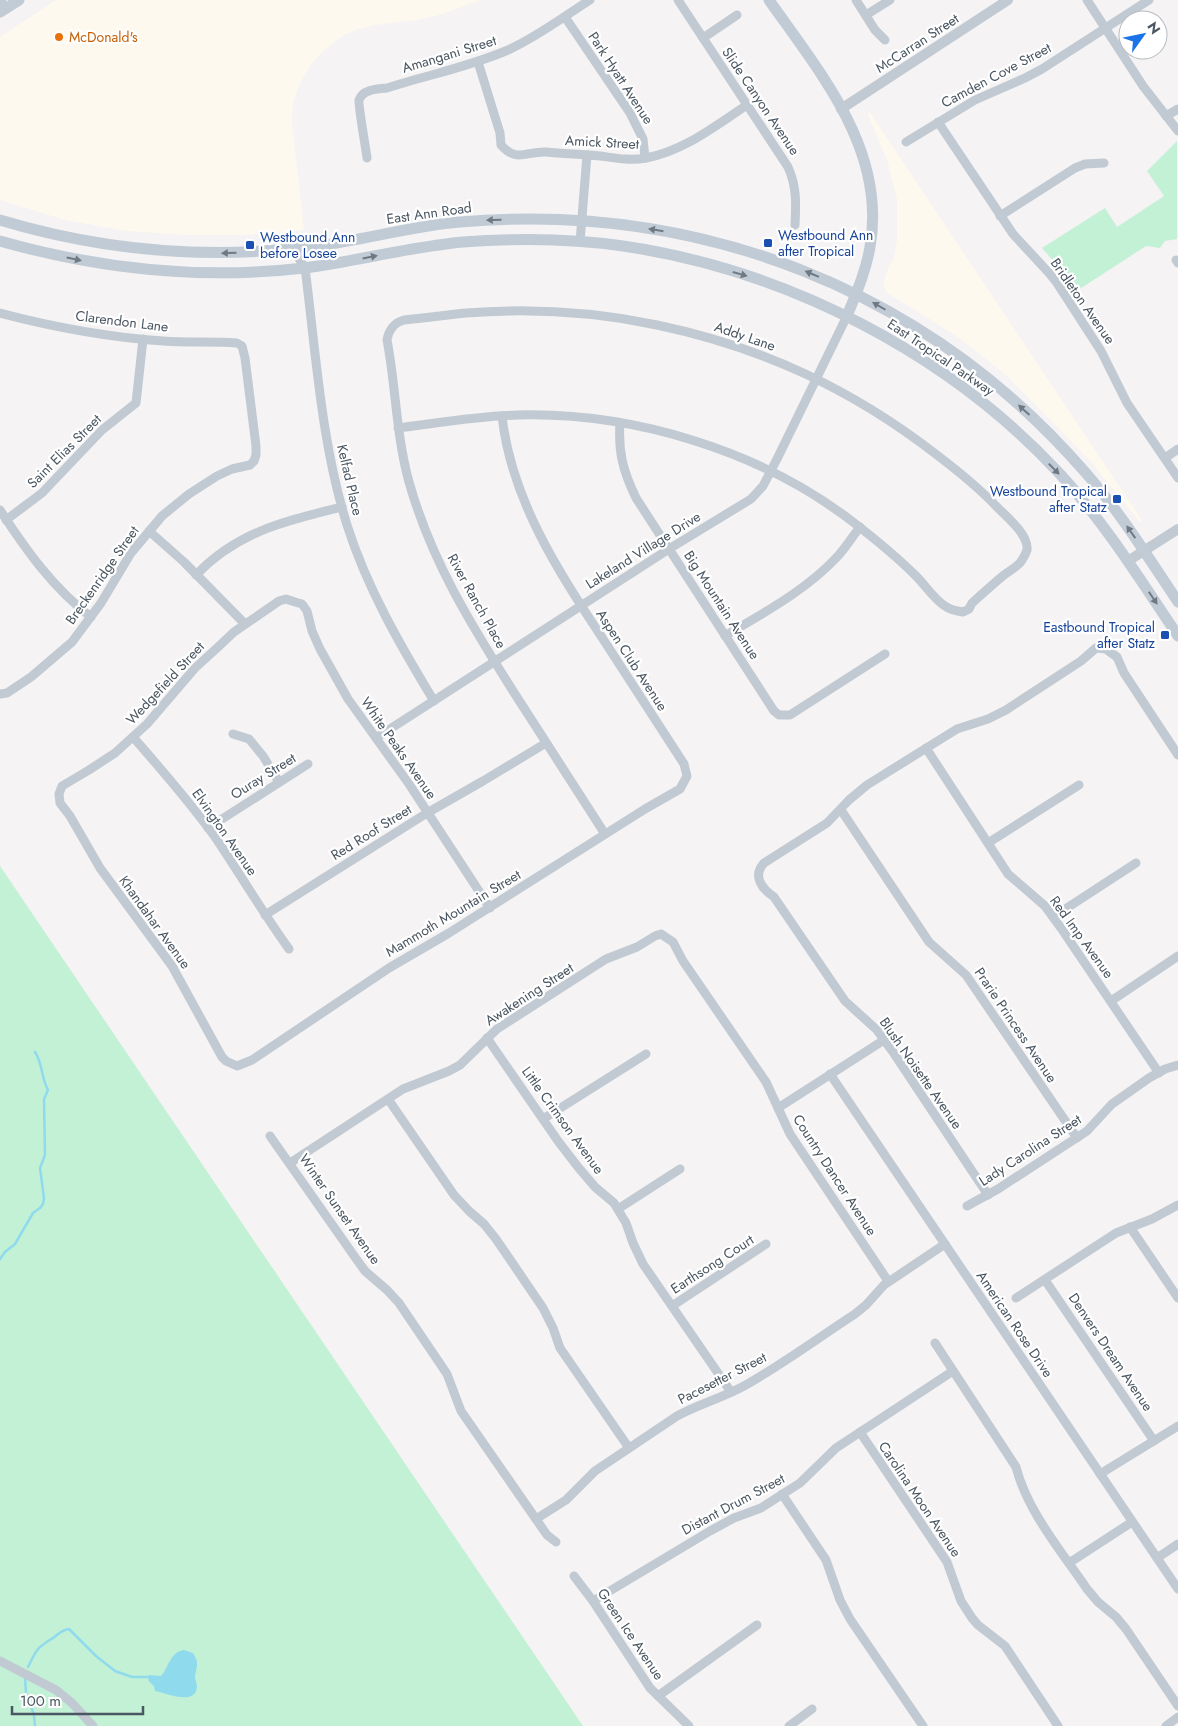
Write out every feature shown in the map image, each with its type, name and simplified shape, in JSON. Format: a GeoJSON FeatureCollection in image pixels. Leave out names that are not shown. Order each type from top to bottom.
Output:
{"type":"FeatureCollection","features":[{"type":"Feature","properties":{"kind":"main road"},"geometry":{"type":"LineString","coordinates":[[0,12],[19,0]]}},
{"type":"Feature","properties":{"kind":"main road"},"geometry":{"type":"LineString","coordinates":[[0,241],[98,264],[151,270],[232,273],[305,268],[452,243],[526,240],[580,242],[622,246],[693,260],[780,287],[847,316],[868,261],[871,246],[873,209],[868,172],[852,128],[842,109],[822,76],[769,0]]}},
{"type":"Feature","properties":{"kind":"main road","name":"East Ann Road"},"geometry":{"type":"LineString","coordinates":[[0,220],[85,241],[122,247],[166,251],[234,253],[292,249],[456,222],[527,219],[581,222],[656,230],[724,244],[785,263],[856,293]]}},
{"type":"Feature","properties":{"kind":"main road"},"geometry":{"type":"LineString","coordinates":[[27,248],[32,229]]}},
{"type":"Feature","properties":{"kind":"main road","name":"East Tropical Parkway"},"geometry":{"type":"LineString","coordinates":[[856,293],[942,344],[975,368],[1018,404],[1084,470],[1110,502],[1178,602]]}},
{"type":"Feature","properties":{"kind":"main road","name":"East Tropical Parkway"},"geometry":{"type":"LineString","coordinates":[[847,316],[885,337],[956,382],[1009,424],[1070,486],[1128,561],[1178,636]]}},
{"type":"Feature","properties":{"kind":"street","name":"Amangani Street"},"geometry":{"type":"LineString","coordinates":[[367,158],[359,109],[359,100],[363,94],[375,89],[387,88],[478,62],[521,44],[590,0]]}},
{"type":"Feature","properties":{"kind":"street","name":"Slide Canyon Avenue"},"geometry":{"type":"LineString","coordinates":[[678,0],[788,167],[794,179],[797,199],[795,225]]}},
{"type":"Feature","properties":{"kind":"street"},"geometry":{"type":"LineString","coordinates":[[856,0],[885,40]]}},
{"type":"Feature","properties":{"kind":"street"},"geometry":{"type":"LineString","coordinates":[[866,15],[890,0]]}},
{"type":"Feature","properties":{"kind":"street","name":"McCarran Street"},"geometry":{"type":"LineString","coordinates":[[842,109],[1008,0]]}},
{"type":"Feature","properties":{"kind":"street"},"geometry":{"type":"LineString","coordinates":[[1087,0],[1143,86],[1178,131]]}},
{"type":"Feature","properties":{"kind":"street","name":"Camden Cove Street"},"geometry":{"type":"LineString","coordinates":[[906,142],[975,100],[1025,78],[1149,0]]}},
{"type":"Feature","properties":{"kind":"street"},"geometry":{"type":"LineString","coordinates":[[703,38],[737,15]]}},
{"type":"Feature","properties":{"kind":"street","name":"Park Hyatt Avenue"},"geometry":{"type":"LineString","coordinates":[[565,16],[634,120],[643,139],[644,158]]}},
{"type":"Feature","properties":{"kind":"street","name":"Amick Street"},"geometry":{"type":"LineString","coordinates":[[478,62],[500,134],[501,145],[515,156],[542,152],[618,159],[644,158],[668,152],[683,145],[747,105]]}},
{"type":"Feature","properties":{"kind":"street"},"geometry":{"type":"LineString","coordinates":[[1166,116],[1178,109]]}},
{"type":"Feature","properties":{"kind":"street","name":"Bridleton Avenue"},"geometry":{"type":"LineString","coordinates":[[938,122],[1000,216],[1017,239],[1050,273],[1057,283],[1101,351],[1127,403],[1178,478]]}},
{"type":"Feature","properties":{"kind":"street"},"geometry":{"type":"LineString","coordinates":[[580,242],[587,155]]}},
{"type":"Feature","properties":{"kind":"street"},"geometry":{"type":"LineString","coordinates":[[1000,216],[1075,168],[1086,164],[1104,163]]}},
{"type":"Feature","properties":{"kind":"street","name":"Kelfad Place"},"geometry":{"type":"LineString","coordinates":[[292,249],[305,268],[328,446],[342,507],[355,549],[394,635],[434,701]]}},
{"type":"Feature","properties":{"kind":"street","name":"Addy Lane"},"geometry":{"type":"LineString","coordinates":[[393,327],[404,320],[466,313],[538,311],[618,318],[657,325],[733,345],[788,365],[850,396],[887,419],[968,479],[1017,528],[1027,548],[1022,561],[972,603],[969,609],[957,612],[947,608],[940,602],[898,559],[860,527]]}},
{"type":"Feature","properties":{"kind":"street","name":"Clarendon Lane"},"geometry":{"type":"LineString","coordinates":[[0,313],[63,328],[143,339],[236,343],[242,346],[255,430],[256,456],[254,460]]}},
{"type":"Feature","properties":{"kind":"street","name":"Lakeland Village Drive"},"geometry":{"type":"LineString","coordinates":[[376,738],[751,498],[763,486],[771,471],[847,316]]}},
{"type":"Feature","properties":{"kind":"street","name":"River Ranch Place"},"geometry":{"type":"LineString","coordinates":[[393,327],[388,333],[387,340],[398,428],[409,482],[428,538],[457,599],[546,744],[605,834]]}},
{"type":"Feature","properties":{"kind":"street","name":"Saint Elias Street"},"geometry":{"type":"LineString","coordinates":[[6,520],[42,492],[102,430],[136,403],[143,339]]}},
{"type":"Feature","properties":{"kind":"street"},"geometry":{"type":"LineString","coordinates":[[398,428],[502,416],[547,416],[620,423],[663,432],[744,459],[771,471],[818,498],[860,527],[836,557],[812,579],[779,603],[725,636]]}},
{"type":"Feature","properties":{"kind":"street","name":"Aspen Club Avenue"},"geometry":{"type":"LineString","coordinates":[[502,416],[512,466],[528,510],[553,560],[684,764],[686,779]]}},
{"type":"Feature","properties":{"kind":"street","name":"Big Mountain Avenue"},"geometry":{"type":"LineString","coordinates":[[620,423],[620,454],[626,476],[636,498],[774,711],[780,715],[790,715],[885,654]]}},
{"type":"Feature","properties":{"kind":"street"},"geometry":{"type":"LineString","coordinates":[[1165,458],[1178,449]]}},
{"type":"Feature","properties":{"kind":"street","name":"Breckenridge Street"},"geometry":{"type":"LineString","coordinates":[[0,694],[7,694],[46,666],[72,642],[91,617],[131,553],[162,516],[189,494],[217,476],[232,468],[250,465],[254,460]]}},
{"type":"Feature","properties":{"kind":"street"},"geometry":{"type":"LineString","coordinates":[[196,575],[220,553],[256,532],[289,520],[342,507]]}},
{"type":"Feature","properties":{"kind":"street"},"geometry":{"type":"LineString","coordinates":[[0,510],[22,543],[51,580],[75,605],[91,617]]}},
{"type":"Feature","properties":{"kind":"street"},"geometry":{"type":"LineString","coordinates":[[1128,561],[1178,529]]}},
{"type":"Feature","properties":{"kind":"street"},"geometry":{"type":"LineString","coordinates":[[149,531],[244,624]]}},
{"type":"Feature","properties":{"kind":"street","name":"Wedgefield Street"},"geometry":{"type":"LineString","coordinates":[[59,794],[62,786],[102,762],[133,736],[151,719],[195,668],[234,632],[279,601],[286,599],[295,602]]}},
{"type":"Feature","properties":{"kind":"street","name":"White Peaks Avenue"},"geometry":{"type":"LineString","coordinates":[[295,602],[302,604],[307,611],[312,631],[331,670],[358,716],[410,784],[490,908]]}},
{"type":"Feature","properties":{"kind":"street"},"geometry":{"type":"LineString","coordinates":[[840,810],[867,785],[957,729],[988,719],[1006,710],[1081,662],[1096,648],[1106,649],[1117,657],[1124,673],[1178,755]]}},
{"type":"Feature","properties":{"kind":"street"},"geometry":{"type":"LineString","coordinates":[[233,734],[249,739],[279,782]]}},
{"type":"Feature","properties":{"kind":"street","name":"Elvington Avenue"},"geometry":{"type":"LineString","coordinates":[[133,736],[208,828],[289,949]]}},
{"type":"Feature","properties":{"kind":"street","name":"Red Roof Street"},"geometry":{"type":"LineString","coordinates":[[265,915],[427,812],[546,744]]}},
{"type":"Feature","properties":{"kind":"street","name":"Red Imp Avenue"},"geometry":{"type":"LineString","coordinates":[[926,748],[1008,874],[1045,906],[1159,1073]]}},
{"type":"Feature","properties":{"kind":"street","name":"Ouray Street"},"geometry":{"type":"LineString","coordinates":[[208,828],[308,764]]}},
{"type":"Feature","properties":{"kind":"street","name":"Mammoth Mountain Street"},"geometry":{"type":"LineString","coordinates":[[232,1064],[237,1066],[252,1060],[389,968],[490,908],[605,834],[680,789],[686,779]]}},
{"type":"Feature","properties":{"kind":"street"},"geometry":{"type":"LineString","coordinates":[[988,843],[1079,785]]}},
{"type":"Feature","properties":{"kind":"street","name":"Khandahar Avenue"},"geometry":{"type":"LineString","coordinates":[[59,794],[60,803],[70,816],[100,868],[172,966],[222,1057],[232,1064]]}},
{"type":"Feature","properties":{"kind":"street","name":"Blush Noisette Avenue"},"geometry":{"type":"LineString","coordinates":[[840,810],[827,823],[760,867],[758,875],[763,889],[774,898],[844,1000],[870,1023],[884,1040],[988,1195]]}},
{"type":"Feature","properties":{"kind":"street","name":"Prarie Princess Avenue"},"geometry":{"type":"LineString","coordinates":[[840,810],[929,942],[966,975],[1076,1138]]}},
{"type":"Feature","properties":{"kind":"street"},"geometry":{"type":"LineString","coordinates":[[1053,917],[1136,863]]}},
{"type":"Feature","properties":{"kind":"street","name":"Awakening Street"},"geometry":{"type":"LineString","coordinates":[[290,1163],[403,1089],[449,1071],[460,1064],[501,1026],[606,959],[637,947],[661,934]]}},
{"type":"Feature","properties":{"kind":"street","name":"Country Dancer Avenue"},"geometry":{"type":"LineString","coordinates":[[661,934],[674,942],[683,961],[766,1082],[790,1134],[888,1281]]}},
{"type":"Feature","properties":{"kind":"street"},"geometry":{"type":"LineString","coordinates":[[1111,1001],[1178,956]]}},
{"type":"Feature","properties":{"kind":"street","name":"Little Crimson Avenue"},"geometry":{"type":"LineString","coordinates":[[487,1038],[543,1120],[587,1179],[618,1209],[630,1230],[639,1257],[731,1392]]}},
{"type":"Feature","properties":{"kind":"street"},"geometry":{"type":"LineString","coordinates":[[778,1108],[884,1040]]}},
{"type":"Feature","properties":{"kind":"street"},"geometry":{"type":"LineString","coordinates":[[543,1120],[646,1054]]}},
{"type":"Feature","properties":{"kind":"street","name":"Lady Carolina Street"},"geometry":{"type":"LineString","coordinates":[[967,1206],[988,1195],[1091,1128],[1096,1120],[1112,1104],[1159,1073],[1178,1065]]}},
{"type":"Feature","properties":{"kind":"street","name":"American Rose Drive"},"geometry":{"type":"LineString","coordinates":[[830,1074],[1178,1589]]}},
{"type":"Feature","properties":{"kind":"street"},"geometry":{"type":"LineString","coordinates":[[388,1099],[454,1195],[484,1224],[496,1239],[543,1308],[560,1348],[629,1448]]}},
{"type":"Feature","properties":{"kind":"street","name":"Winter Sunset Avenue"},"geometry":{"type":"LineString","coordinates":[[270,1136],[365,1271],[387,1290],[399,1304],[448,1374],[461,1411],[547,1535],[556,1542]]}},
{"type":"Feature","properties":{"kind":"street"},"geometry":{"type":"LineString","coordinates":[[618,1209],[680,1169]]}},
{"type":"Feature","properties":{"kind":"street"},"geometry":{"type":"LineString","coordinates":[[1016,1298],[1116,1233],[1152,1219],[1178,1205]]}},
{"type":"Feature","properties":{"kind":"street"},"geometry":{"type":"LineString","coordinates":[[1130,1227],[1178,1298]]}},
{"type":"Feature","properties":{"kind":"street","name":"Earthsong Court"},"geometry":{"type":"LineString","coordinates":[[672,1306],[766,1244]]}},
{"type":"Feature","properties":{"kind":"street","name":"Pacesetter Street"},"geometry":{"type":"LineString","coordinates":[[536,1519],[566,1500],[595,1471],[629,1448],[692,1408],[731,1392],[781,1363],[855,1314],[888,1281],[945,1244]]}},
{"type":"Feature","properties":{"kind":"street","name":"Denvers Dream Avenue"},"geometry":{"type":"LineString","coordinates":[[1045,1280],[1154,1440]]}},
{"type":"Feature","properties":{"kind":"street"},"geometry":{"type":"LineString","coordinates":[[935,1343],[1016,1467],[1020,1484],[1030,1506],[1092,1596],[1116,1617],[1126,1629],[1178,1706]]}},
{"type":"Feature","properties":{"kind":"street","name":"Distant Drum Street"},"geometry":{"type":"LineString","coordinates":[[593,1601],[710,1531],[734,1518],[761,1508],[800,1483],[827,1456],[860,1432],[953,1372]]}},
{"type":"Feature","properties":{"kind":"street"},"geometry":{"type":"LineString","coordinates":[[1100,1474],[1178,1426]]}},
{"type":"Feature","properties":{"kind":"street","name":"Carolina Moon Avenue"},"geometry":{"type":"LineString","coordinates":[[860,1432],[947,1562],[961,1601],[972,1618],[1004,1646],[1058,1726]]}},
{"type":"Feature","properties":{"kind":"street"},"geometry":{"type":"LineString","coordinates":[[782,1494],[826,1560],[840,1600],[850,1620],[923,1726]]}},
{"type":"Feature","properties":{"kind":"street"},"geometry":{"type":"LineString","coordinates":[[1070,1563],[1132,1522]]}},
{"type":"Feature","properties":{"kind":"street"},"geometry":{"type":"LineString","coordinates":[[1157,1558],[1178,1544]]}},
{"type":"Feature","properties":{"kind":"street","name":"Green Ice Avenue"},"geometry":{"type":"LineString","coordinates":[[574,1576],[593,1601],[650,1688],[689,1726]]}},
{"type":"Feature","properties":{"kind":"street"},"geometry":{"type":"LineString","coordinates":[[658,1696],[757,1625]]}},
{"type":"Feature","properties":{"kind":"street"},"geometry":{"type":"LineString","coordinates":[[0,1661],[56,1690],[72,1703],[93,1726]]}},
{"type":"Feature","properties":{"kind":"street"},"geometry":{"type":"LineString","coordinates":[[789,1726],[812,1709]]}},
{"type":"Feature","properties":{"kind":"street"},"geometry":{"type":"LineString","coordinates":[[1166,1726],[1178,1718]]}},
{"type":"Feature","properties":{"kind":"shaded area"},"geometry":{"type":"Polygon","coordinates":[[[56,0],[481,0],[436,16],[358,29],[344,35],[321,53],[310,66],[300,83],[293,103],[292,123],[304,230],[243,235],[187,235],[127,231],[65,220],[0,200],[0,37],[56,0]]]}},
{"type":"Feature","properties":{"kind":"shaded area"},"geometry":{"type":"Polygon","coordinates":[[[869,111],[1143,522],[1139,521],[1091,462],[1007,376],[962,340],[887,293],[883,283],[894,258],[897,240],[897,199],[887,160],[868,115],[869,111]]]}},
{"type":"Feature","properties":{"kind":"green space"},"geometry":{"type":"Polygon","coordinates":[[[1177,141],[1177,239],[1165,241],[1160,248],[1146,246],[1075,292],[1057,265],[1042,248],[1105,208],[1117,227],[1164,196],[1147,171],[1177,141]]]}},
{"type":"Feature","properties":{"kind":"green space"},"geometry":{"type":"Polygon","coordinates":[[[0,866],[583,1726],[0,1726],[0,866]]]}},
{"type":"Feature","properties":{"kind":"water"},"geometry":{"type":"Polygon","coordinates":[[[184,1650],[193,1653],[197,1662],[195,1676],[197,1687],[195,1693],[191,1696],[179,1697],[155,1691],[154,1686],[149,1681],[149,1675],[161,1676],[173,1657],[179,1651],[184,1650]]]}},
{"type":"Feature","properties":{"kind":"waterway"},"geometry":{"type":"LineString","coordinates":[[0,1259],[15,1244],[33,1213],[43,1204],[40,1168],[45,1155],[44,1099],[48,1090],[35,1052]]}},
{"type":"Feature","properties":{"kind":"waterway"},"geometry":{"type":"LineString","coordinates":[[28,1667],[40,1647],[62,1631],[69,1629],[96,1656],[115,1671],[132,1677],[148,1677]]}},
{"type":"Feature","properties":{"kind":"waterway"},"geometry":{"type":"LineString","coordinates":[[25,1677],[26,1693],[34,1715],[35,1726]]}},
{"type":"Feature","properties":{"kind":"place","name":"McDonald's"},"geometry":{"type":"Point","coordinates":[59,37]}},
{"type":"Feature","properties":{"kind":"place","name":"Westbound Ann after Tropical"},"geometry":{"type":"Point","coordinates":[768,243]}},
{"type":"Feature","properties":{"kind":"place","name":"Westbound Ann before Losee"},"geometry":{"type":"Point","coordinates":[250,245]}},
{"type":"Feature","properties":{"kind":"place","name":"Westbound Tropical after Statz"},"geometry":{"type":"Point","coordinates":[1117,499]}},
{"type":"Feature","properties":{"kind":"place","name":"Eastbound Tropical after Statz"},"geometry":{"type":"Point","coordinates":[1165,635]}}]}
